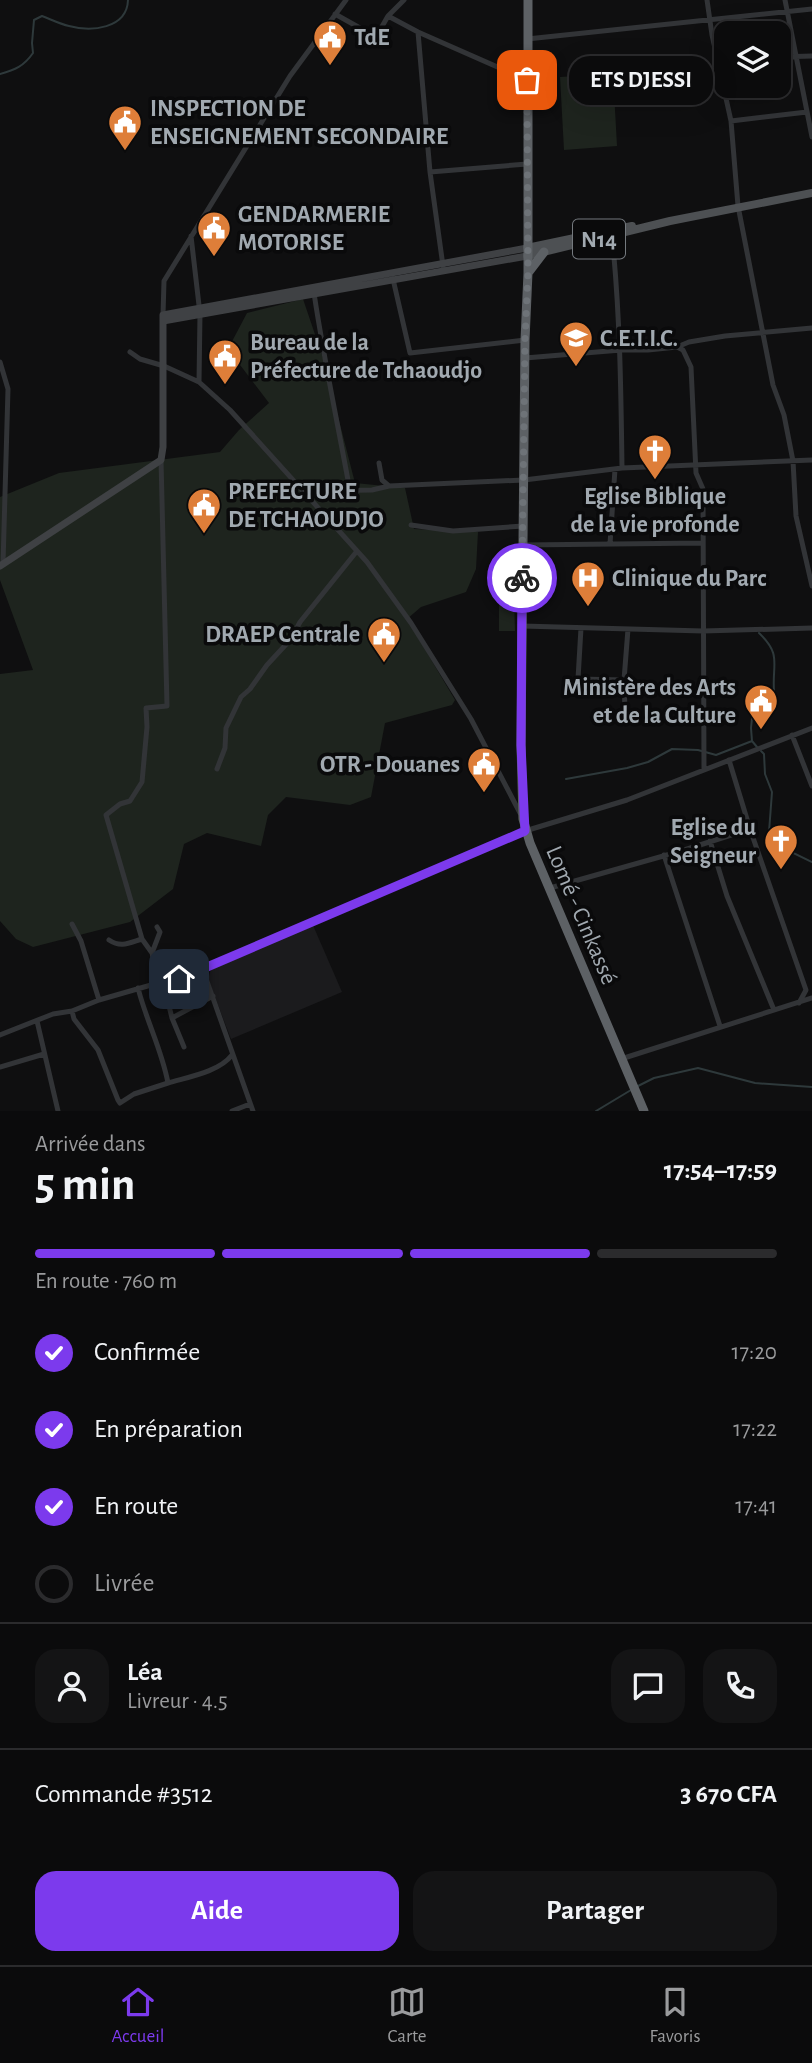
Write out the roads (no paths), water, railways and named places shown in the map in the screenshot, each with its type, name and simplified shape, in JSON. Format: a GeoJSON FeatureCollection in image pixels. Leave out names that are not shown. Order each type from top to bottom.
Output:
{"type":"FeatureCollection","features":[{"type":"Feature","properties":{"kind":"highway","name":"Lomé - Cinkassé"},"geometry":{"type":"LineString","coordinates":[[528,0],[528,273],[521,745],[523,819],[525,831],[644,1111]]}},
{"type":"Feature","properties":{"kind":"highway"},"geometry":{"type":"LineString","coordinates":[[528,273],[544,252]]}},
{"type":"Feature","properties":{"kind":"main road","name":"N14"},"geometry":{"type":"LineString","coordinates":[[527,252],[544,252],[738,206],[812,193]]}},
{"type":"Feature","properties":{"kind":"main road","name":"N14"},"geometry":{"type":"LineString","coordinates":[[527,252],[636,225],[670,221]]}},
{"type":"Feature","properties":{"kind":"main road"},"geometry":{"type":"LineString","coordinates":[[1,565],[161,460],[163,318],[527,252]]}},
{"type":"Feature","properties":{"kind":"main road"},"geometry":{"type":"LineString","coordinates":[[200,311],[393,279],[443,267]]}},
{"type":"Feature","properties":{"kind":"street"},"geometry":{"type":"LineString","coordinates":[[163,318],[164,281],[290,76],[346,0]]}},
{"type":"Feature","properties":{"kind":"street"},"geometry":{"type":"LineString","coordinates":[[335,14],[376,37],[388,16],[404,0]]}},
{"type":"Feature","properties":{"kind":"street"},"geometry":{"type":"LineString","coordinates":[[707,0],[714,39]]}},
{"type":"Feature","properties":{"kind":"street"},"geometry":{"type":"LineString","coordinates":[[785,0],[812,137]]}},
{"type":"Feature","properties":{"kind":"street"},"geometry":{"type":"LineString","coordinates":[[527,39],[812,9]]}},
{"type":"Feature","properties":{"kind":"street"},"geometry":{"type":"LineString","coordinates":[[388,16],[527,80]]}},
{"type":"Feature","properties":{"kind":"street"},"geometry":{"type":"LineString","coordinates":[[418,32],[430,172],[443,267]]}},
{"type":"Feature","properties":{"kind":"street"},"geometry":{"type":"LineString","coordinates":[[791,57],[812,56]]}},
{"type":"Feature","properties":{"kind":"street"},"geometry":{"type":"LineString","coordinates":[[726,98],[731,121],[738,206],[773,385],[784,415],[793,461],[796,516],[812,586]]}},
{"type":"Feature","properties":{"kind":"street"},"geometry":{"type":"LineString","coordinates":[[731,121],[807,112]]}},
{"type":"Feature","properties":{"kind":"street"},"geometry":{"type":"LineString","coordinates":[[430,172],[527,164]]}},
{"type":"Feature","properties":{"kind":"street"},"geometry":{"type":"LineString","coordinates":[[191,236],[200,311],[199,382]]}},
{"type":"Feature","properties":{"kind":"street"},"geometry":{"type":"LineString","coordinates":[[612,236],[621,350],[622,468]]}},
{"type":"Feature","properties":{"kind":"street"},"geometry":{"type":"LineString","coordinates":[[393,279],[410,353],[525,340]]}},
{"type":"Feature","properties":{"kind":"street"},"geometry":{"type":"LineString","coordinates":[[314,293],[350,491]]}},
{"type":"Feature","properties":{"kind":"street"},"geometry":{"type":"LineString","coordinates":[[525,358],[649,350],[677,347],[689,342],[812,328]]}},
{"type":"Feature","properties":{"kind":"street"},"geometry":{"type":"LineString","coordinates":[[677,347],[683,350],[691,367],[696,473],[703,489],[704,770]]}},
{"type":"Feature","properties":{"kind":"street"},"geometry":{"type":"LineString","coordinates":[[130,352],[139,359],[164,366],[199,382],[230,410],[357,551],[411,623],[471,719],[523,819]]}},
{"type":"Feature","properties":{"kind":"street"},"geometry":{"type":"LineString","coordinates":[[0,362],[8,389],[1,565]]}},
{"type":"Feature","properties":{"kind":"street"},"geometry":{"type":"LineString","coordinates":[[161,460],[167,706],[146,708],[142,782],[130,801],[120,804],[106,815],[142,939],[152,953],[184,1047]]}},
{"type":"Feature","properties":{"kind":"street"},"geometry":{"type":"LineString","coordinates":[[303,491],[372,490],[389,486],[524,480],[622,468],[812,460]]}},
{"type":"Feature","properties":{"kind":"street"},"geometry":{"type":"LineString","coordinates":[[379,463],[382,480],[389,486]]}},
{"type":"Feature","properties":{"kind":"street"},"geometry":{"type":"LineString","coordinates":[[610,544],[615,469]]}},
{"type":"Feature","properties":{"kind":"street"},"geometry":{"type":"LineString","coordinates":[[411,525],[453,531],[523,526]]}},
{"type":"Feature","properties":{"kind":"street"},"geometry":{"type":"LineString","coordinates":[[523,545],[703,543]]}},
{"type":"Feature","properties":{"kind":"street"},"geometry":{"type":"LineString","coordinates":[[217,769],[225,748],[230,716],[241,697],[291,639],[300,622],[357,551]]}},
{"type":"Feature","properties":{"kind":"street"},"geometry":{"type":"LineString","coordinates":[[522,626],[703,631],[812,628]]}},
{"type":"Feature","properties":{"kind":"street"},"geometry":{"type":"LineString","coordinates":[[581,628],[578,680],[624,680]]}},
{"type":"Feature","properties":{"kind":"street"},"geometry":{"type":"LineString","coordinates":[[625,710],[624,680],[628,629]]}},
{"type":"Feature","properties":{"kind":"street"},"geometry":{"type":"LineString","coordinates":[[0,1035],[53,1014],[72,1011],[99,1000],[203,970],[525,831],[627,800],[812,728]]}},
{"type":"Feature","properties":{"kind":"street"},"geometry":{"type":"LineString","coordinates":[[792,735],[812,786]]}},
{"type":"Feature","properties":{"kind":"street"},"geometry":{"type":"LineString","coordinates":[[621,1059],[812,997],[806,990],[729,760]]}},
{"type":"Feature","properties":{"kind":"street"},"geometry":{"type":"LineString","coordinates":[[550,888],[750,829]]}},
{"type":"Feature","properties":{"kind":"street"},"geometry":{"type":"LineString","coordinates":[[710,841],[727,896],[774,1010]]}},
{"type":"Feature","properties":{"kind":"street"},"geometry":{"type":"LineString","coordinates":[[664,855],[720,1026]]}},
{"type":"Feature","properties":{"kind":"street"},"geometry":{"type":"LineString","coordinates":[[72,924],[81,941],[99,1000]]}},
{"type":"Feature","properties":{"kind":"street"},"geometry":{"type":"LineString","coordinates":[[152,953],[160,932],[157,927]]}},
{"type":"Feature","properties":{"kind":"street"},"geometry":{"type":"LineString","coordinates":[[109,940],[116,945],[122,945],[142,939]]}},
{"type":"Feature","properties":{"kind":"street"},"geometry":{"type":"LineString","coordinates":[[203,970],[253,1111]]}},
{"type":"Feature","properties":{"kind":"street"},"geometry":{"type":"LineString","coordinates":[[179,979],[213,996]]}},
{"type":"Feature","properties":{"kind":"street"},"geometry":{"type":"LineString","coordinates":[[138,988],[166,1068],[168,1083]]}},
{"type":"Feature","properties":{"kind":"street"},"geometry":{"type":"LineString","coordinates":[[799,1003],[806,990]]}},
{"type":"Feature","properties":{"kind":"street"},"geometry":{"type":"LineString","coordinates":[[172,1018],[213,996]]}},
{"type":"Feature","properties":{"kind":"street"},"geometry":{"type":"LineString","coordinates":[[72,1011],[74,1019],[98,1050],[120,1102],[134,1094],[205,1072],[224,1063],[232,1055]]}},
{"type":"Feature","properties":{"kind":"street"},"geometry":{"type":"LineString","coordinates":[[37,1021],[58,1111]]}},
{"type":"Feature","properties":{"kind":"street"},"geometry":{"type":"LineString","coordinates":[[0,1068],[44,1054]]}},
{"type":"Feature","properties":{"kind":"street"},"geometry":{"type":"LineString","coordinates":[[232,1111],[250,1104]]}},
{"type":"Feature","properties":{"kind":"waterway"},"geometry":{"type":"LineString","coordinates":[[0,74],[19,67],[33,53],[34,20],[42,16],[78,28],[97,28],[115,23],[126,10],[128,0]]}},
{"type":"Feature","properties":{"kind":"waterway"},"geometry":{"type":"LineString","coordinates":[[752,741],[753,709],[766,701],[774,691],[773,654],[771,647],[759,633]]}},
{"type":"Feature","properties":{"kind":"waterway"},"geometry":{"type":"LineString","coordinates":[[566,779],[627,768],[648,762],[672,749],[698,750],[716,755],[752,741],[757,747]]}},
{"type":"Feature","properties":{"kind":"waterway"},"geometry":{"type":"LineString","coordinates":[[761,751],[764,754],[765,774],[772,792],[769,832],[775,844],[812,862]]}},
{"type":"Feature","properties":{"kind":"waterway"},"geometry":{"type":"LineString","coordinates":[[636,1087],[654,1078],[698,1068],[755,1083],[812,1087]]}},
{"type":"Feature","properties":{"kind":"waterway"},"geometry":{"type":"LineString","coordinates":[[596,1111],[631,1090]]}},
{"type":"Feature","properties":{"kind":"place","name":"TdE"},"geometry":{"type":"Point","coordinates":[330,67]}},
{"type":"Feature","properties":{"kind":"place","name":"ETS DJESSI"},"geometry":{"type":"Point","coordinates":[527,80]}},
{"type":"Feature","properties":{"kind":"place","name":"INSPECTION DE ENSEIGNEMENT SECONDAIRE"},"geometry":{"type":"Point","coordinates":[125,152]}},
{"type":"Feature","properties":{"kind":"place","name":"GENDARMERIE MOTORISE"},"geometry":{"type":"Point","coordinates":[214,258]}},
{"type":"Feature","properties":{"kind":"place","name":"C.E.T.I.C."},"geometry":{"type":"Point","coordinates":[576,368]}},
{"type":"Feature","properties":{"kind":"place","name":"Bureau de la Préfecture de Tchaoudjo"},"geometry":{"type":"Point","coordinates":[225,386]}},
{"type":"Feature","properties":{"kind":"place","name":"Eglise Biblique de la vie profonde"},"geometry":{"type":"Point","coordinates":[655,481]}},
{"type":"Feature","properties":{"kind":"place","name":"PREFECTURE DE TCHAOUDJO"},"geometry":{"type":"Point","coordinates":[204,535]}},
{"type":"Feature","properties":{"kind":"place","name":"Clinique du Parc"},"geometry":{"type":"Point","coordinates":[588,608]}},
{"type":"Feature","properties":{"kind":"place","name":"DRAEP Centrale"},"geometry":{"type":"Point","coordinates":[384,664]}},
{"type":"Feature","properties":{"kind":"place","name":"Ministère des Arts et de la Culture"},"geometry":{"type":"Point","coordinates":[761,731]}},
{"type":"Feature","properties":{"kind":"place","name":"OTR - Douanes"},"geometry":{"type":"Point","coordinates":[484,794]}},
{"type":"Feature","properties":{"kind":"place","name":"Eglise du Seigneur"},"geometry":{"type":"Point","coordinates":[781,871]}}]}
